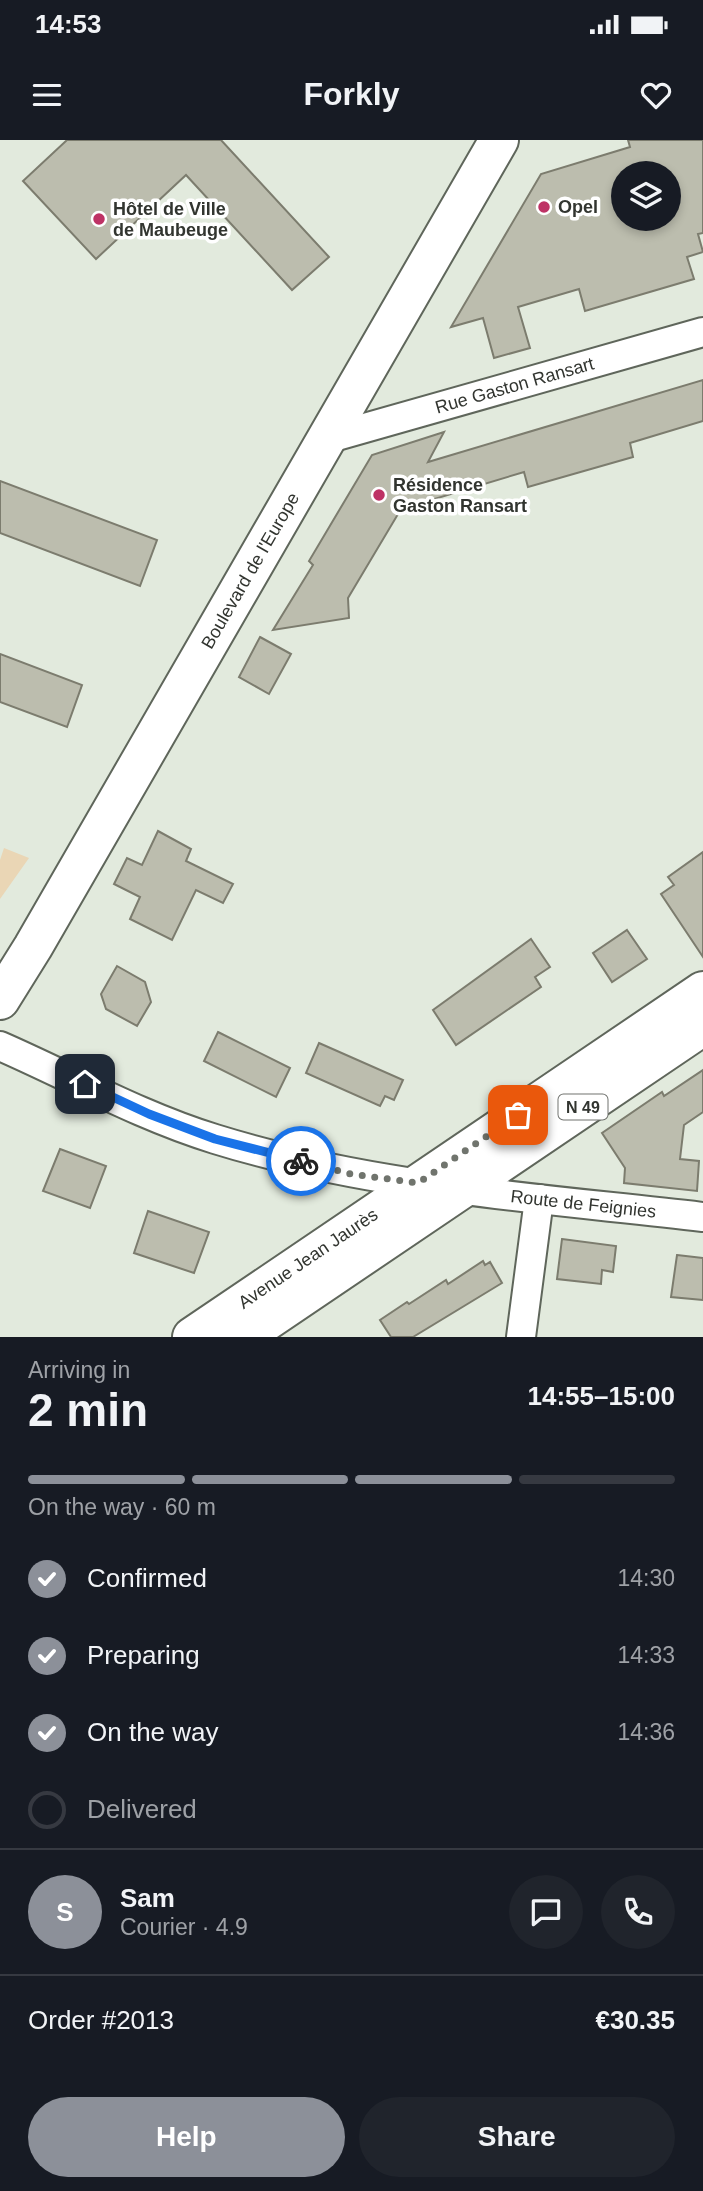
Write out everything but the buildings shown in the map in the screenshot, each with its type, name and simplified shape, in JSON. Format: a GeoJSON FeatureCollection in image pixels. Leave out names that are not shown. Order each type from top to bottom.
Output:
{"type":"FeatureCollection","features":[{"type":"Feature","properties":{"kind":"main road","name":"Boulevard de l'Europe"},"geometry":{"type":"LineString","coordinates":[[0,1000],[499,140]]}},
{"type":"Feature","properties":{"kind":"main road","name":"Avenue Jean Jaurès"},"geometry":{"type":"LineString","coordinates":[[192,1337],[703,991]]}},
{"type":"Feature","properties":{"kind":"main road","name":"Avenue Jean Jaurès"},"geometry":{"type":"LineString","coordinates":[[243,1337],[703,1026]]}},
{"type":"Feature","properties":{"kind":"street","name":"Rue Gaston Ransart"},"geometry":{"type":"LineString","coordinates":[[326,439],[703,332]]}},
{"type":"Feature","properties":{"kind":"street","name":"Route de Feignies"},"geometry":{"type":"LineString","coordinates":[[0,1046],[149,1114],[215,1139],[351,1174],[703,1217]]}},
{"type":"Feature","properties":{"kind":"street"},"geometry":{"type":"LineString","coordinates":[[521,1337],[539,1199]]}},
{"type":"Feature","properties":{"kind":"shaded area"},"geometry":{"type":"Polygon","coordinates":[[[4,848],[29,858],[0,899],[0,860],[4,848]]]}},
{"type":"Feature","properties":{"kind":"way so far"},"geometry":{"type":"LineString","coordinates":[[301,1161],[351,1174],[418,1183],[518,1115]]}},
{"type":"Feature","properties":{"kind":"place","name":"Opel"},"geometry":{"type":"Point","coordinates":[544,207]}},
{"type":"Feature","properties":{"kind":"place","name":"Hôtel de Ville de Maubeuge"},"geometry":{"type":"Point","coordinates":[99,219]}},
{"type":"Feature","properties":{"kind":"place","name":"Résidence Gaston Ransart"},"geometry":{"type":"Point","coordinates":[379,495]}},
{"type":"Feature","properties":{"kind":"route"},"geometry":{"type":"LineString","coordinates":[[85,1084],[149,1114],[215,1139],[301,1161]]}}]}
